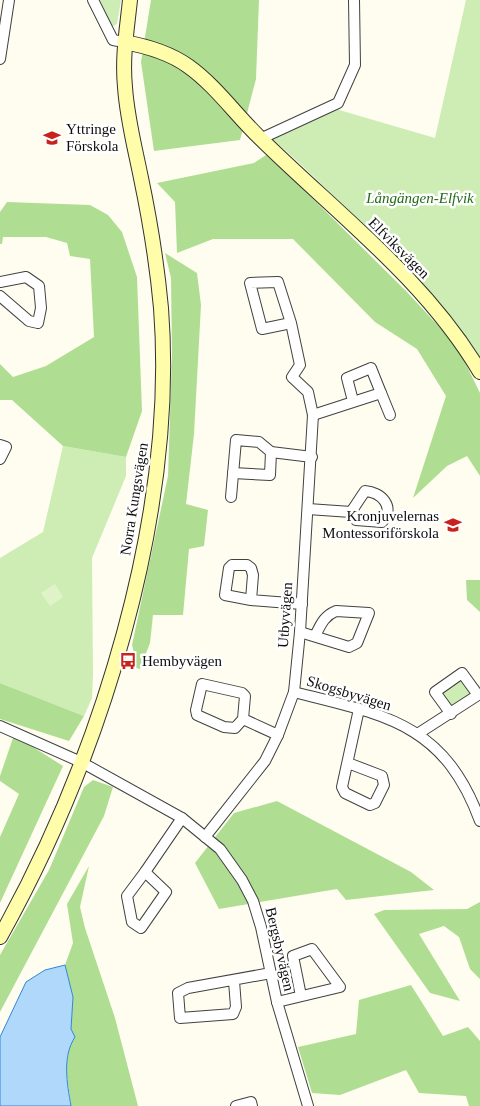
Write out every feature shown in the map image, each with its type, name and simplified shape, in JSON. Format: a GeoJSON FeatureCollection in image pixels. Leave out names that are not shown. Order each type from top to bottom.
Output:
{"type":"FeatureCollection","features":[{"type":"Feature","properties":{"kind":"main road"},"geometry":{"type":"LineString","coordinates":[[124,42],[130,0]]}},
{"type":"Feature","properties":{"kind":"main road","name":"Elfviksvägen"},"geometry":{"type":"LineString","coordinates":[[124,42],[164,53],[198,73],[260,138],[380,249],[423,295],[464,344],[480,372]]}},
{"type":"Feature","properties":{"kind":"main road","name":"Norra Kungsvägen"},"geometry":{"type":"LineString","coordinates":[[0,937],[44,850],[81,762],[134,595],[150,515],[160,439],[163,354],[153,239],[126,102],[124,42]]}},
{"type":"Feature","properties":{"kind":"street"},"geometry":{"type":"LineString","coordinates":[[0,59],[9,0]]}},
{"type":"Feature","properties":{"kind":"street"},"geometry":{"type":"LineString","coordinates":[[93,0],[113,40],[124,42]]}},
{"type":"Feature","properties":{"kind":"street"},"geometry":{"type":"LineString","coordinates":[[260,138],[338,104],[355,65],[354,0]]}},
{"type":"Feature","properties":{"kind":"street"},"geometry":{"type":"LineString","coordinates":[[0,282],[26,278],[39,286],[41,308],[38,322],[29,321],[0,296]]}},
{"type":"Feature","properties":{"kind":"street"},"geometry":{"type":"LineString","coordinates":[[278,282],[291,323],[262,329],[250,283],[278,282]]}},
{"type":"Feature","properties":{"kind":"street","name":"Utbyvägen"},"geometry":{"type":"LineString","coordinates":[[205,837],[265,762],[278,735],[294,692],[302,604],[313,414],[308,392],[292,377],[300,365],[291,323]]}},
{"type":"Feature","properties":{"kind":"street"},"geometry":{"type":"LineString","coordinates":[[353,401],[347,378],[371,368],[390,415]]}},
{"type":"Feature","properties":{"kind":"street"},"geometry":{"type":"LineString","coordinates":[[313,414],[381,393]]}},
{"type":"Feature","properties":{"kind":"street"},"geometry":{"type":"LineString","coordinates":[[231,497],[236,440],[259,442],[271,452],[312,456]]}},
{"type":"Feature","properties":{"kind":"street"},"geometry":{"type":"LineString","coordinates":[[0,446],[6,447],[0,458]]}},
{"type":"Feature","properties":{"kind":"street"},"geometry":{"type":"LineString","coordinates":[[233,473],[270,475],[271,452]]}},
{"type":"Feature","properties":{"kind":"street"},"geometry":{"type":"LineString","coordinates":[[308,509],[351,512]]}},
{"type":"Feature","properties":{"kind":"street"},"geometry":{"type":"LineString","coordinates":[[251,600],[302,604]]}},
{"type":"Feature","properties":{"kind":"street"},"geometry":{"type":"LineString","coordinates":[[300,632],[352,646],[357,643],[369,613],[336,611],[323,619],[316,636]]}},
{"type":"Feature","properties":{"kind":"street"},"geometry":{"type":"LineString","coordinates":[[202,684],[242,693],[244,696],[243,719],[235,728],[228,729],[197,715],[196,710],[202,684]]}},
{"type":"Feature","properties":{"kind":"street","name":"Skogsbyvägen"},"geometry":{"type":"LineString","coordinates":[[294,692],[359,709],[419,733],[452,765],[478,807],[480,821]]}},
{"type":"Feature","properties":{"kind":"street"},"geometry":{"type":"LineString","coordinates":[[348,763],[382,776],[384,785],[375,803],[370,804],[344,792],[342,787],[359,709]]}},
{"type":"Feature","properties":{"kind":"street"},"geometry":{"type":"LineString","coordinates":[[419,733],[451,714]]}},
{"type":"Feature","properties":{"kind":"street"},"geometry":{"type":"LineString","coordinates":[[243,719],[278,735]]}},
{"type":"Feature","properties":{"kind":"street"},"geometry":{"type":"LineString","coordinates":[[0,726],[81,762]]}},
{"type":"Feature","properties":{"kind":"street","name":"Bergsbyvägen"},"geometry":{"type":"LineString","coordinates":[[81,762],[182,818],[220,849],[242,880],[253,901],[277,1002],[307,1106]]}},
{"type":"Feature","properties":{"kind":"street"},"geometry":{"type":"LineString","coordinates":[[145,872],[166,892],[141,928],[132,922],[127,896],[182,818]]}},
{"type":"Feature","properties":{"kind":"street"},"geometry":{"type":"LineString","coordinates":[[277,1002],[340,987],[312,949],[293,956],[301,996]]}},
{"type":"Feature","properties":{"kind":"street"},"geometry":{"type":"LineString","coordinates":[[234,981],[236,1007],[233,1014],[180,1018],[178,993],[188,988],[271,973]]}},
{"type":"Feature","properties":{"kind":"street"},"geometry":{"type":"LineString","coordinates":[[236,1106],[250,1102],[252,1106]]}},
{"type":"Feature","properties":{"kind":"green space"},"geometry":{"type":"Polygon","coordinates":[[[100,0],[121,0],[117,24],[111,27],[100,0]]]}},
{"type":"Feature","properties":{"kind":"green space"},"geometry":{"type":"Polygon","coordinates":[[[151,0],[259,0],[256,79],[240,140],[154,151],[141,62],[151,0]]]}},
{"type":"Feature","properties":{"kind":"green space","name":"Långängen-Elfvik"},"geometry":{"type":"Polygon","coordinates":[[[466,0],[480,0],[480,365],[378,244],[324,187],[265,133],[329,107],[435,138],[466,0]]]}},
{"type":"Feature","properties":{"kind":"green space"},"geometry":{"type":"Polygon","coordinates":[[[266,155],[406,291],[457,346],[480,393],[480,476],[467,456],[447,466],[413,498],[446,396],[417,349],[375,322],[293,239],[213,239],[177,253],[175,202],[157,183],[254,163],[266,155]]]}},
{"type":"Feature","properties":{"kind":"green space"},"geometry":{"type":"Polygon","coordinates":[[[7,202],[90,205],[108,215],[122,232],[137,277],[142,411],[126,457],[63,446],[12,400],[0,400],[0,364],[13,377],[46,366],[94,337],[90,259],[70,256],[67,243],[46,237],[3,237],[2,244],[0,244],[0,212],[7,202]]]}},
{"type":"Feature","properties":{"kind":"green space"},"geometry":{"type":"Polygon","coordinates":[[[165,253],[197,273],[201,305],[194,434],[186,504],[208,510],[204,546],[189,549],[183,615],[153,615],[150,643],[140,669],[133,667],[135,656],[132,645],[168,476],[172,355],[171,278],[165,253]]]}},
{"type":"Feature","properties":{"kind":"green space"},"geometry":{"type":"Polygon","coordinates":[[[63,446],[126,457],[126,476],[92,558],[92,698],[84,716],[0,683],[0,558],[43,532],[63,446]]]}},
{"type":"Feature","properties":{"kind":"green space"},"geometry":{"type":"Polygon","coordinates":[[[466,580],[480,580],[480,612],[467,600],[466,580]]]}},
{"type":"Feature","properties":{"kind":"green space"},"geometry":{"type":"Polygon","coordinates":[[[55,584],[63,597],[50,606],[41,593],[55,584]]]}},
{"type":"Feature","properties":{"kind":"green space"},"geometry":{"type":"Polygon","coordinates":[[[458,680],[463,681],[471,690],[470,696],[454,708],[445,702],[442,693],[458,680]]]}},
{"type":"Feature","properties":{"kind":"green space"},"geometry":{"type":"Polygon","coordinates":[[[0,683],[84,716],[69,741],[0,719],[0,683]]]}},
{"type":"Feature","properties":{"kind":"green space"},"geometry":{"type":"Polygon","coordinates":[[[14,735],[63,766],[0,903],[0,837],[19,794],[0,781],[0,776],[14,735]]]}},
{"type":"Feature","properties":{"kind":"green space"},"geometry":{"type":"Polygon","coordinates":[[[93,780],[113,787],[104,816],[0,1012],[0,955],[49,870],[84,787],[93,780]]]}},
{"type":"Feature","properties":{"kind":"green space"},"geometry":{"type":"Polygon","coordinates":[[[277,801],[411,872],[434,890],[346,900],[337,889],[219,909],[195,863],[234,813],[277,801]]]}},
{"type":"Feature","properties":{"kind":"green space"},"geometry":{"type":"Polygon","coordinates":[[[89,866],[80,907],[85,928],[115,1018],[138,1106],[71,1106],[66,1068],[70,1044],[73,997],[65,965],[73,943],[67,904],[89,866]]]}},
{"type":"Feature","properties":{"kind":"green space"},"geometry":{"type":"Polygon","coordinates":[[[480,902],[480,979],[470,969],[459,937],[444,926],[419,934],[460,1001],[430,993],[374,914],[384,910],[467,909],[480,902]]]}},
{"type":"Feature","properties":{"kind":"green space"},"geometry":{"type":"Polygon","coordinates":[[[411,985],[443,1036],[468,1027],[480,1041],[480,1106],[469,1106],[466,1096],[419,1093],[406,1070],[340,1095],[312,1093],[298,1047],[356,1034],[359,1000],[411,985]]]}},
{"type":"Feature","properties":{"kind":"water"},"geometry":{"type":"Polygon","coordinates":[[[65,965],[73,997],[71,1029],[75,1037],[68,1053],[67,1062],[67,1079],[71,1106],[0,1106],[0,1037],[26,982],[45,970],[65,965]]]}},
{"type":"Feature","properties":{"kind":"place","name":"Yttringe Förskola"},"geometry":{"type":"Point","coordinates":[52,138]}},
{"type":"Feature","properties":{"kind":"place","name":"Kronjuvelernas Montessoriförskola"},"geometry":{"type":"Point","coordinates":[453,525]}},
{"type":"Feature","properties":{"kind":"place","name":"Hembyvägen"},"geometry":{"type":"Point","coordinates":[128,661]}}]}
